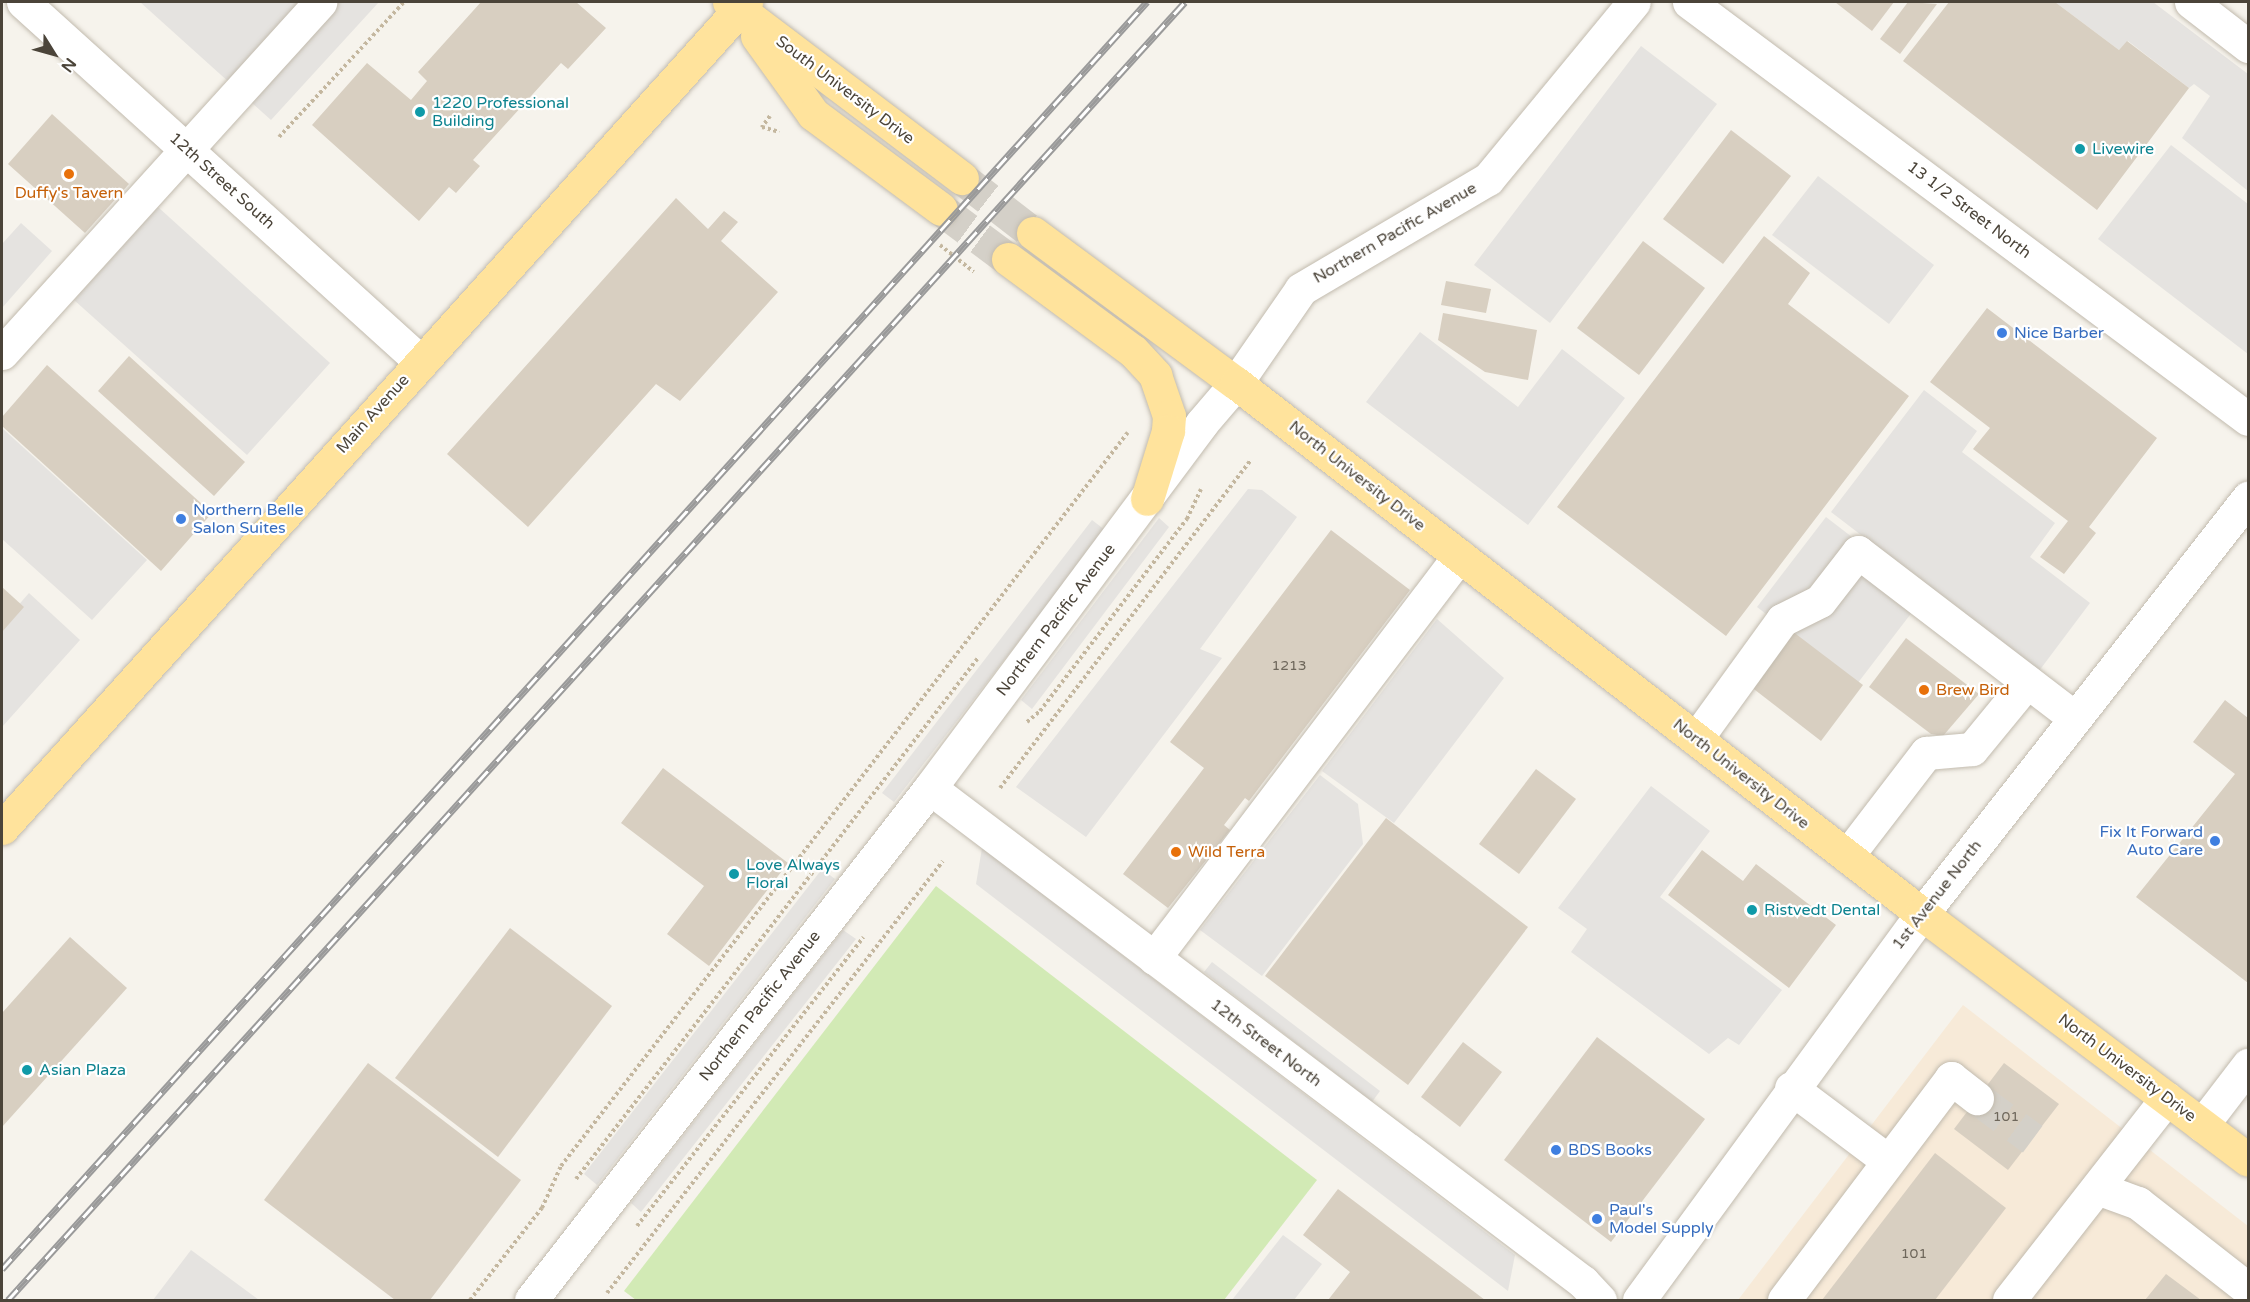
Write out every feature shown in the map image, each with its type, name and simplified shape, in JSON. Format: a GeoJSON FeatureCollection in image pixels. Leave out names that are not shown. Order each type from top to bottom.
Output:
{"type":"FeatureCollection","features":[{"type":"Feature","properties":{"kind":"main road"},"geometry":{"type":"LineString","coordinates":[[738,4],[813,114],[941,209]]}},
{"type":"Feature","properties":{"kind":"main road","name":"South University Drive"},"geometry":{"type":"LineString","coordinates":[[738,4],[962,178]]}},
{"type":"Feature","properties":{"kind":"main road","name":"Main Avenue"},"geometry":{"type":"LineString","coordinates":[[2,828],[421,362],[738,4]]}},
{"type":"Feature","properties":{"kind":"main road"},"geometry":{"type":"LineString","coordinates":[[1033,233],[1236,383]]}},
{"type":"Feature","properties":{"kind":"main road"},"geometry":{"type":"LineString","coordinates":[[1008,259],[1133,351],[1155,375],[1169,416],[1168,431],[1147,499]]}},
{"type":"Feature","properties":{"kind":"main road","name":"North University Drive"},"geometry":{"type":"LineString","coordinates":[[1236,383],[1922,914],[2248,1160]]}},
{"type":"Feature","properties":{"kind":"street","name":"12th Street South"},"geometry":{"type":"LineString","coordinates":[[23,2],[421,362]]}},
{"type":"Feature","properties":{"kind":"street"},"geometry":{"type":"LineString","coordinates":[[2,353],[320,2]]}},
{"type":"Feature","properties":{"kind":"street","name":"Northern Pacific Avenue"},"geometry":{"type":"LineString","coordinates":[[531,1300],[930,788],[1201,424],[1236,383],[1301,289],[1488,179],[1634,2]]}},
{"type":"Feature","properties":{"kind":"street","name":"13 1/2 Street North"},"geometry":{"type":"LineString","coordinates":[[1689,2],[2248,419]]}},
{"type":"Feature","properties":{"kind":"street"},"geometry":{"type":"LineString","coordinates":[[2190,2],[2248,46]]}},
{"type":"Feature","properties":{"kind":"street","name":"1st Avenue North"},"geometry":{"type":"LineString","coordinates":[[1639,1300],[1791,1088],[1922,914],[2248,498]]}},
{"type":"Feature","properties":{"kind":"street"},"geometry":{"type":"LineString","coordinates":[[1696,739],[1782,620],[1821,601],[1858,552],[2075,718]]}},
{"type":"Feature","properties":{"kind":"street"},"geometry":{"type":"LineString","coordinates":[[1154,958],[1459,556]]}},
{"type":"Feature","properties":{"kind":"street"},"geometry":{"type":"LineString","coordinates":[[1847,856],[1926,753],[1972,749],[2027,682]]}},
{"type":"Feature","properties":{"kind":"street","name":"12th Street North"},"geometry":{"type":"LineString","coordinates":[[930,788],[1583,1282],[1600,1300]]}},
{"type":"Feature","properties":{"kind":"street"},"geometry":{"type":"LineString","coordinates":[[2202,1125],[2248,1065]]}},
{"type":"Feature","properties":{"kind":"street"},"geometry":{"type":"LineString","coordinates":[[1784,1300],[1887,1160],[1951,1078],[1977,1098]]}},
{"type":"Feature","properties":{"kind":"street"},"geometry":{"type":"LineString","coordinates":[[1791,1088],[1887,1160]]}},
{"type":"Feature","properties":{"kind":"street"},"geometry":{"type":"LineString","coordinates":[[2009,1300],[2168,1098]]}},
{"type":"Feature","properties":{"kind":"street"},"geometry":{"type":"LineString","coordinates":[[2097,1188],[2138,1203],[2247,1284]]}},
{"type":"Feature","properties":{"kind":"path"},"geometry":{"type":"LineString","coordinates":[[279,137],[404,2]]}},
{"type":"Feature","properties":{"kind":"path"},"geometry":{"type":"LineString","coordinates":[[762,127],[784,135]]}},
{"type":"Feature","properties":{"kind":"path"},"geometry":{"type":"LineString","coordinates":[[937,243],[983,279]]}},
{"type":"Feature","properties":{"kind":"path"},"geometry":{"type":"LineString","coordinates":[[470,1300],[542,1208],[561,1166],[1133,426]]}},
{"type":"Feature","properties":{"kind":"path"},"geometry":{"type":"LineString","coordinates":[[1000,788],[1250,461]]}},
{"type":"Feature","properties":{"kind":"path"},"geometry":{"type":"LineString","coordinates":[[1024,724],[1040,711],[1187,519],[1206,480]]}},
{"type":"Feature","properties":{"kind":"path"},"geometry":{"type":"LineString","coordinates":[[571,1189],[583,1167],[979,657]]}},
{"type":"Feature","properties":{"kind":"path"},"geometry":{"type":"LineString","coordinates":[[607,1293],[943,861]]}},
{"type":"Feature","properties":{"kind":"shaded area"},"geometry":{"type":"Polygon","coordinates":[[[140,2],[379,2],[271,120],[140,2]]]}},
{"type":"Feature","properties":{"kind":"shaded area"},"geometry":{"type":"Polygon","coordinates":[[[2055,2],[2153,2],[2248,74],[2248,191],[2182,138],[2210,96],[2194,84],[2189,88],[2128,41],[2119,50],[2055,2]]]}},
{"type":"Feature","properties":{"kind":"shaded area"},"geometry":{"type":"Polygon","coordinates":[[[1641,46],[1717,104],[1550,323],[1474,265],[1641,46]]]}},
{"type":"Feature","properties":{"kind":"shaded area"},"geometry":{"type":"Polygon","coordinates":[[[2171,145],[2248,204],[2248,354],[2098,239],[2171,145]]]}},
{"type":"Feature","properties":{"kind":"shaded area"},"geometry":{"type":"Polygon","coordinates":[[[1818,176],[1934,265],[1889,324],[1772,235],[1818,176]]]}},
{"type":"Feature","properties":{"kind":"shaded area"},"geometry":{"type":"Polygon","coordinates":[[[158,207],[330,363],[247,455],[74,300],[158,207]]]}},
{"type":"Feature","properties":{"kind":"shaded area"},"geometry":{"type":"Polygon","coordinates":[[[21,223],[52,251],[2,308],[2,244],[21,223]]]}},
{"type":"Feature","properties":{"kind":"shaded area"},"geometry":{"type":"Polygon","coordinates":[[[1420,332],[1518,407],[1562,349],[1625,398],[1528,525],[1366,402],[1420,332]]]}},
{"type":"Feature","properties":{"kind":"shaded area"},"geometry":{"type":"Polygon","coordinates":[[[1924,390],[1977,431],[1962,452],[2055,523],[2030,557],[2090,603],[2039,671],[1831,512],[1924,390]]]}},
{"type":"Feature","properties":{"kind":"shaded area"},"geometry":{"type":"Polygon","coordinates":[[[2,428],[147,560],[92,620],[2,539],[2,428]]]}},
{"type":"Feature","properties":{"kind":"shaded area"},"geometry":{"type":"Polygon","coordinates":[[[1248,489],[1262,490],[1297,517],[1200,649],[1222,658],[1086,837],[1016,787],[1248,489]]]}},
{"type":"Feature","properties":{"kind":"shaded area"},"geometry":{"type":"Polygon","coordinates":[[[1826,517],[1926,594],[1857,684],[1757,607],[1826,517]]]}},
{"type":"Feature","properties":{"kind":"shaded area"},"geometry":{"type":"Polygon","coordinates":[[[1159,518],[1169,527],[1032,709],[1021,700],[1159,518]]]}},
{"type":"Feature","properties":{"kind":"shaded area"},"geometry":{"type":"Polygon","coordinates":[[[1092,520],[1105,530],[894,802],[882,793],[1092,520]]]}},
{"type":"Feature","properties":{"kind":"shaded area"},"geometry":{"type":"Polygon","coordinates":[[[29,593],[80,640],[2,727],[2,624],[29,593]]]}},
{"type":"Feature","properties":{"kind":"shaded area"},"geometry":{"type":"Polygon","coordinates":[[[1437,619],[1504,678],[1394,823],[1322,771],[1437,619]]]}},
{"type":"Feature","properties":{"kind":"shaded area"},"geometry":{"type":"Polygon","coordinates":[[[1320,775],[1358,804],[1363,844],[1262,976],[1200,930],[1320,775]]]}},
{"type":"Feature","properties":{"kind":"shaded area"},"geometry":{"type":"Polygon","coordinates":[[[1651,786],[1710,831],[1660,897],[1782,990],[1739,1045],[1728,1038],[1709,1054],[1571,952],[1587,929],[1558,908],[1651,786]]]}},
{"type":"Feature","properties":{"kind":"shaded area"},"geometry":{"type":"Polygon","coordinates":[[[982,848],[1515,1255],[1508,1291],[976,884],[982,848]]]}},
{"type":"Feature","properties":{"kind":"shaded area"},"geometry":{"type":"Polygon","coordinates":[[[822,869],[835,879],[597,1185],[584,1174],[822,869]]]}},
{"type":"Feature","properties":{"kind":"shaded area"},"geometry":{"type":"Polygon","coordinates":[[[843,930],[856,939],[641,1212],[631,1203],[843,930]]]}},
{"type":"Feature","properties":{"kind":"shaded area"},"geometry":{"type":"Polygon","coordinates":[[[1212,962],[1380,1091],[1372,1102],[1204,972],[1212,962]]]}},
{"type":"Feature","properties":{"kind":"shaded area"},"geometry":{"type":"Polygon","coordinates":[[[1963,1005],[2248,1226],[2248,1300],[1738,1300],[1963,1005]]]}},
{"type":"Feature","properties":{"kind":"shaded area"},"geometry":{"type":"Polygon","coordinates":[[[1283,1235],[1322,1264],[1294,1300],[1232,1300],[1283,1235]]]}},
{"type":"Feature","properties":{"kind":"shaded area"},"geometry":{"type":"Polygon","coordinates":[[[191,1250],[217,1269],[259,1300],[153,1300],[191,1250]]]}},
{"type":"Feature","properties":{"kind":"green space"},"geometry":{"type":"Polygon","coordinates":[[[936,886],[1317,1180],[1224,1300],[636,1300],[624,1291],[936,886]]]}},
{"type":"Feature","properties":{"kind":"building","name":"1220 Professional Building"},"geometry":{"type":"Polygon","coordinates":[[[481,2],[576,2],[606,28],[568,69],[561,63],[473,160],[480,166],[456,193],[449,187],[419,221],[312,125],[367,63],[411,100],[427,81],[418,72],[481,2]]]}},
{"type":"Feature","properties":{"kind":"building"},"geometry":{"type":"Polygon","coordinates":[[[1835,2],[1894,2],[1872,31],[1835,2]]]}},
{"type":"Feature","properties":{"kind":"building"},"geometry":{"type":"Polygon","coordinates":[[[1908,2],[1937,4],[1900,54],[1880,39],[1908,2]]]}},
{"type":"Feature","properties":{"kind":"building","name":"Livewire"},"geometry":{"type":"Polygon","coordinates":[[[1949,2],[2055,2],[2119,50],[2127,41],[2189,88],[2097,210],[1903,61],[1949,2]]]}},
{"type":"Feature","properties":{"kind":"building","name":"Duffy's Tavern"},"geometry":{"type":"Polygon","coordinates":[[[52,114],[129,184],[85,233],[8,164],[52,114]]]}},
{"type":"Feature","properties":{"kind":"building"},"geometry":{"type":"Polygon","coordinates":[[[1731,130],[1791,176],[1723,264],[1663,219],[1731,130]]]}},
{"type":"Feature","properties":{"kind":"building"},"geometry":{"type":"Polygon","coordinates":[[[676,198],[708,229],[724,211],[738,222],[721,241],[778,292],[680,401],[656,384],[528,527],[447,454],[676,198]]]}},
{"type":"Feature","properties":{"kind":"building"},"geometry":{"type":"Polygon","coordinates":[[[1764,236],[1810,273],[1788,304],[1909,396],[1726,636],[1557,507],[1764,236]]]}},
{"type":"Feature","properties":{"kind":"building"},"geometry":{"type":"Polygon","coordinates":[[[1643,241],[1705,288],[1639,375],[1577,328],[1643,241]]]}},
{"type":"Feature","properties":{"kind":"building"},"geometry":{"type":"Polygon","coordinates":[[[1446,281],[1491,289],[1486,313],[1441,305],[1446,281]]]}},
{"type":"Feature","properties":{"kind":"building"},"geometry":{"type":"Polygon","coordinates":[[[1987,308],[2157,438],[2089,527],[2096,533],[2064,574],[2040,557],[2068,521],[1973,449],[1990,428],[1930,382],[1987,308]]]}},
{"type":"Feature","properties":{"kind":"building"},"geometry":{"type":"Polygon","coordinates":[[[1443,313],[1537,330],[1528,380],[1485,372],[1438,340],[1443,313]]]}},
{"type":"Feature","properties":{"kind":"building"},"geometry":{"type":"Polygon","coordinates":[[[129,356],[245,462],[214,496],[98,391],[129,356]]]}},
{"type":"Feature","properties":{"kind":"building"},"geometry":{"type":"Polygon","coordinates":[[[47,365],[212,513],[161,571],[2,426],[2,417],[47,365]]]}},
{"type":"Feature","properties":{"kind":"building"},"geometry":{"type":"Polygon","coordinates":[[[1331,530],[1410,590],[1249,801],[1245,798],[1224,825],[1230,830],[1168,908],[1123,874],[1204,768],[1170,742],[1331,530]]]}},
{"type":"Feature","properties":{"kind":"building"},"geometry":{"type":"Polygon","coordinates":[[[2,587],[24,607],[2,632],[2,587]]]}},
{"type":"Feature","properties":{"kind":"building"},"geometry":{"type":"Polygon","coordinates":[[[1788,628],[1863,685],[1821,741],[1746,683],[1788,628]]]}},
{"type":"Feature","properties":{"kind":"building","name":"Brew Bird"},"geometry":{"type":"Polygon","coordinates":[[[1906,638],[1979,694],[1943,736],[1931,734],[1869,687],[1906,638]]]}},
{"type":"Feature","properties":{"kind":"building","name":"Fix It Forward Auto Care"},"geometry":{"type":"Polygon","coordinates":[[[2225,700],[2248,718],[2248,983],[2136,897],[2235,774],[2193,742],[2225,700]]]}},
{"type":"Feature","properties":{"kind":"building","name":"Love Always Floral"},"geometry":{"type":"Polygon","coordinates":[[[663,768],[788,863],[709,966],[667,934],[704,886],[621,823],[663,768]]]}},
{"type":"Feature","properties":{"kind":"building"},"geometry":{"type":"Polygon","coordinates":[[[1536,769],[1576,799],[1519,874],[1479,844],[1536,769]]]}},
{"type":"Feature","properties":{"kind":"building"},"geometry":{"type":"Polygon","coordinates":[[[1386,818],[1528,927],[1408,1085],[1265,976],[1386,818]]]}},
{"type":"Feature","properties":{"kind":"building","name":"Ristvedt Dental"},"geometry":{"type":"Polygon","coordinates":[[[1702,850],[1743,881],[1756,864],[1836,925],[1789,988],[1668,895],[1702,850]]]}},
{"type":"Feature","properties":{"kind":"building"},"geometry":{"type":"Polygon","coordinates":[[[510,928],[612,1006],[498,1157],[395,1078],[510,928]]]}},
{"type":"Feature","properties":{"kind":"building","name":"Asian Plaza"},"geometry":{"type":"Polygon","coordinates":[[[70,937],[127,988],[2,1127],[2,1013],[70,937]]]}},
{"type":"Feature","properties":{"kind":"building"},"geometry":{"type":"Polygon","coordinates":[[[1597,1037],[1705,1119],[1611,1242],[1504,1160],[1597,1037]]]}},
{"type":"Feature","properties":{"kind":"building"},"geometry":{"type":"Polygon","coordinates":[[[1463,1042],[1502,1072],[1460,1127],[1421,1097],[1463,1042]]]}},
{"type":"Feature","properties":{"kind":"building"},"geometry":{"type":"Polygon","coordinates":[[[368,1063],[521,1180],[430,1300],[395,1300],[264,1200],[368,1063]]]}},
{"type":"Feature","properties":{"kind":"building"},"geometry":{"type":"Polygon","coordinates":[[[2004,1063],[2059,1104],[2008,1170],[1954,1129],[2004,1063]]]}},
{"type":"Feature","properties":{"kind":"building"},"geometry":{"type":"Polygon","coordinates":[[[1935,1153],[2006,1208],[1935,1300],[1822,1300],[1935,1153]]]}},
{"type":"Feature","properties":{"kind":"building"},"geometry":{"type":"Polygon","coordinates":[[[1338,1189],[1485,1300],[1328,1300],[1350,1272],[1303,1235],[1338,1189]]]}},
{"type":"Feature","properties":{"kind":"building"},"geometry":{"type":"Polygon","coordinates":[[[2166,1274],[2201,1300],[2145,1300],[2166,1274]]]}},
{"type":"Feature","properties":{"kind":"tunnel"},"geometry":{"type":"LineString","coordinates":[[962,178],[1033,233]]}},
{"type":"Feature","properties":{"kind":"tunnel"},"geometry":{"type":"LineString","coordinates":[[941,209],[1008,259]]}},
{"type":"Feature","properties":{"kind":"tunnel"},"geometry":{"type":"LineString","coordinates":[[1977,1098],[2033,1139]]}},
{"type":"Feature","properties":{"kind":"railway"},"geometry":{"type":"LineString","coordinates":[[2,1269],[1147,2]]}},
{"type":"Feature","properties":{"kind":"railway"},"geometry":{"type":"LineString","coordinates":[[8,1300],[1185,2]]}},
{"type":"Feature","properties":{"kind":"place","name":"1220 Professional Building"},"geometry":{"type":"Point","coordinates":[420,112]}},
{"type":"Feature","properties":{"kind":"place","name":"Livewire"},"geometry":{"type":"Point","coordinates":[2080,149]}},
{"type":"Feature","properties":{"kind":"place","name":"Duffy's Tavern"},"geometry":{"type":"Point","coordinates":[69,174]}},
{"type":"Feature","properties":{"kind":"place","name":"Nice Barber"},"geometry":{"type":"Point","coordinates":[2002,333]}},
{"type":"Feature","properties":{"kind":"place","name":"Northern Belle Salon Suites"},"geometry":{"type":"Point","coordinates":[181,519]}},
{"type":"Feature","properties":{"kind":"place","name":"Brew Bird"},"geometry":{"type":"Point","coordinates":[1924,690]}},
{"type":"Feature","properties":{"kind":"place","name":"Fix It Forward Auto Care"},"geometry":{"type":"Point","coordinates":[2215,841]}},
{"type":"Feature","properties":{"kind":"place","name":"Wild Terra"},"geometry":{"type":"Point","coordinates":[1176,852]}},
{"type":"Feature","properties":{"kind":"place","name":"Love Always Floral"},"geometry":{"type":"Point","coordinates":[734,874]}},
{"type":"Feature","properties":{"kind":"place","name":"Ristvedt Dental"},"geometry":{"type":"Point","coordinates":[1752,910]}},
{"type":"Feature","properties":{"kind":"place","name":"Asian Plaza"},"geometry":{"type":"Point","coordinates":[27,1070]}},
{"type":"Feature","properties":{"kind":"place","name":"BDS Books"},"geometry":{"type":"Point","coordinates":[1556,1150]}},
{"type":"Feature","properties":{"kind":"place","name":"Paul's Model Supply"},"geometry":{"type":"Point","coordinates":[1597,1219]}}]}
